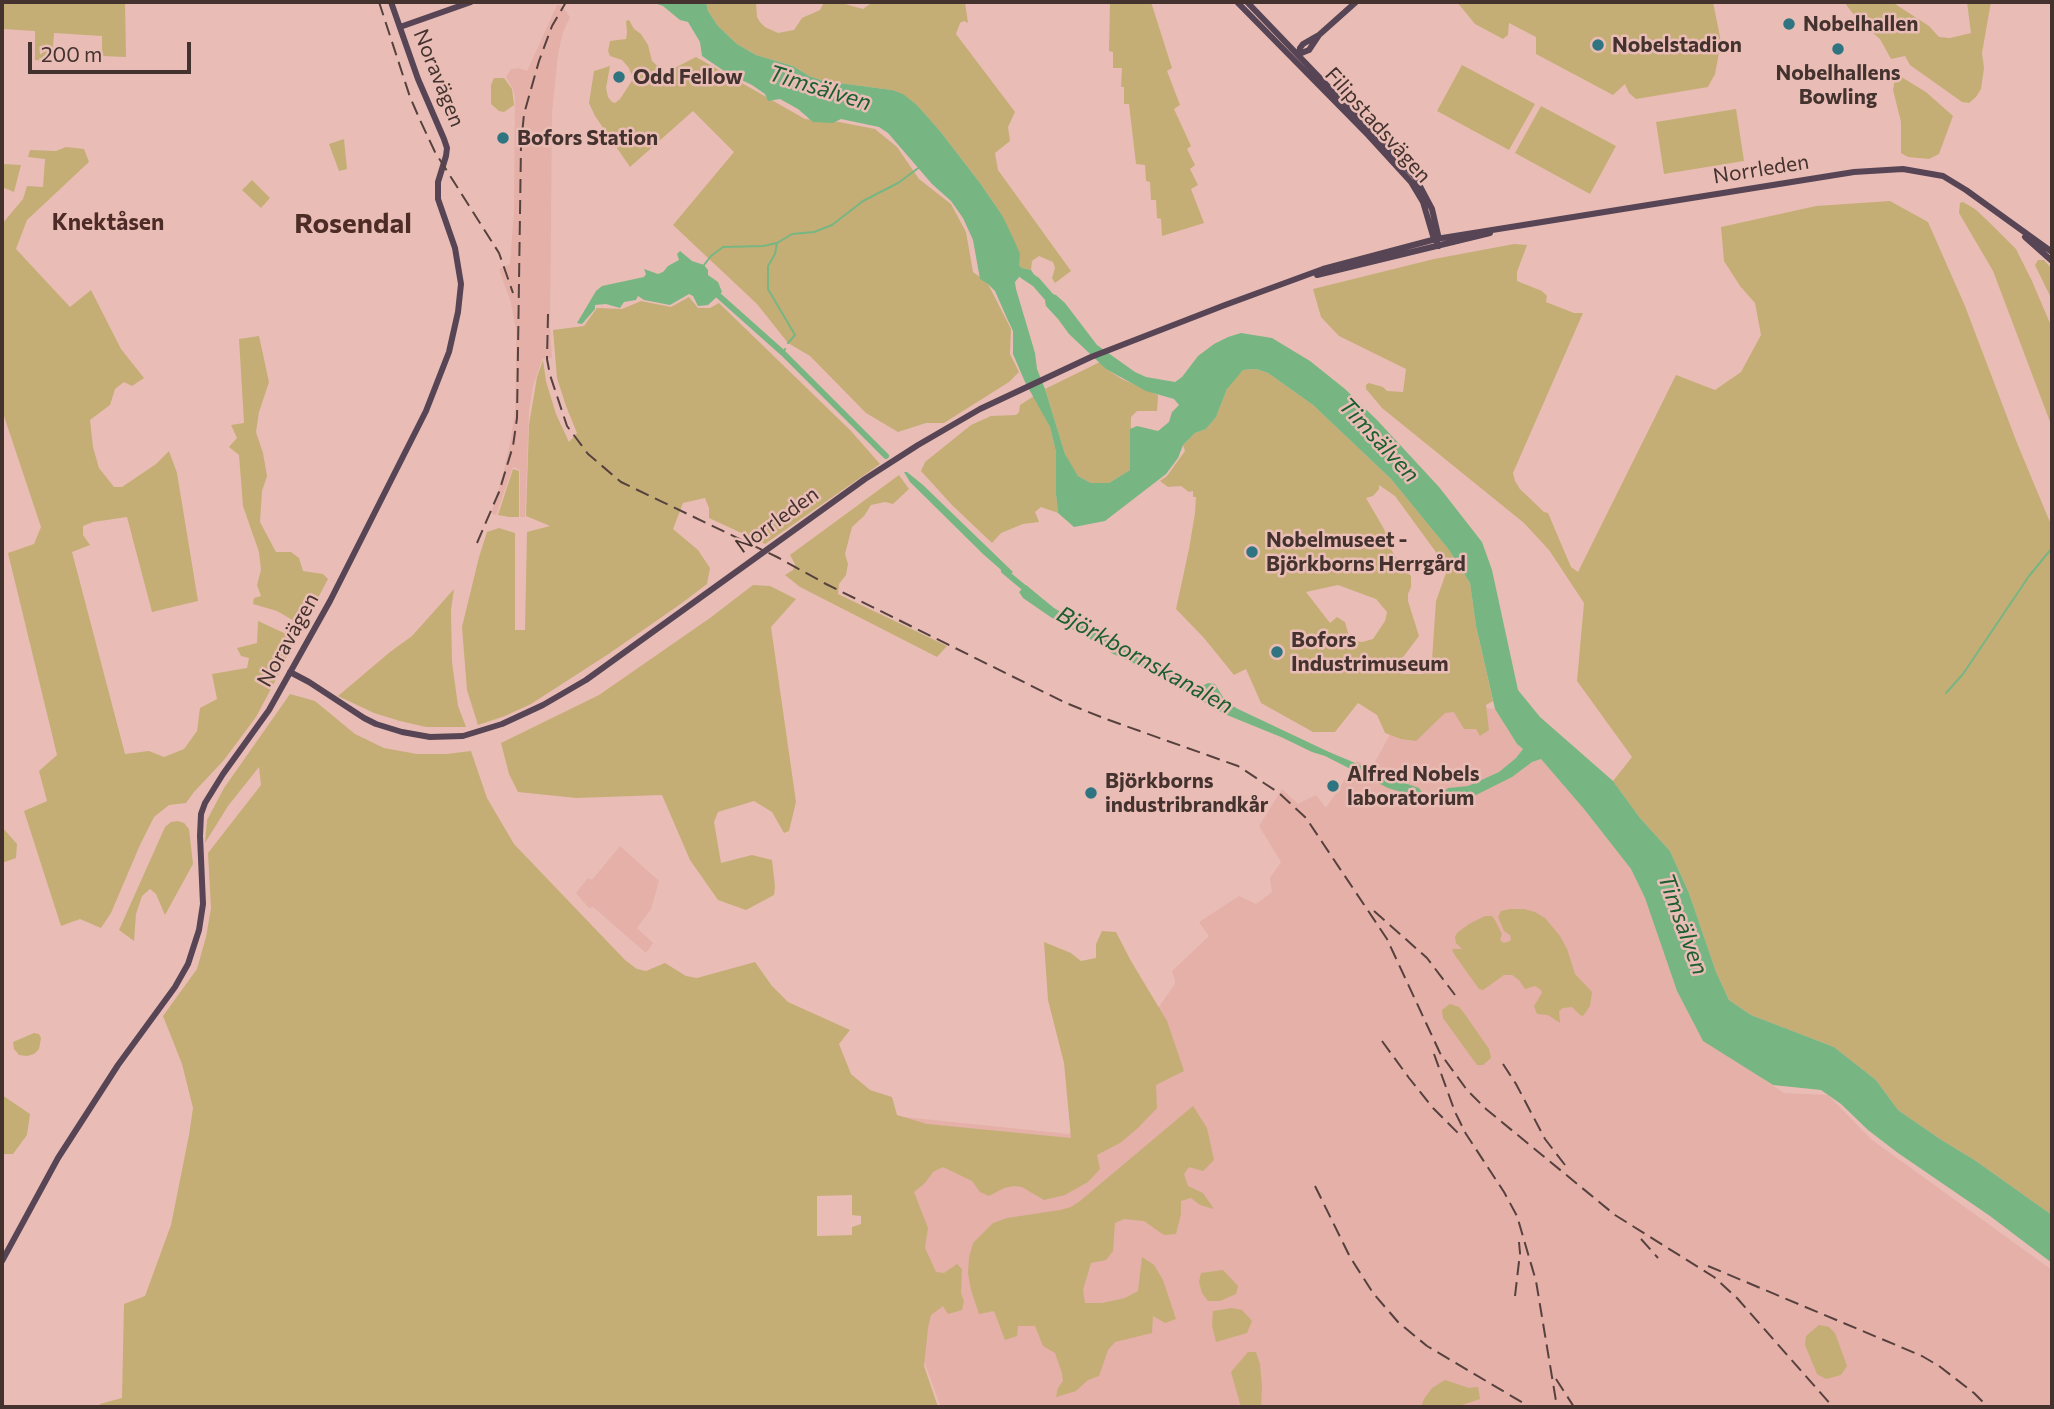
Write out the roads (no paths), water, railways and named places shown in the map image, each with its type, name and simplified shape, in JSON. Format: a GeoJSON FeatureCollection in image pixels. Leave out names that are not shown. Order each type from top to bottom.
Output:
{"type":"FeatureCollection","features":[{"type":"Feature","properties":{"kind":"street","name":"Noravägen"},"geometry":{"type":"LineString","coordinates":[[2,1261],[63,1151],[188,964],[201,921],[201,814],[210,794],[269,710],[349,564],[426,411],[449,352],[461,284],[455,248],[438,191],[447,148],[418,79],[391,2]]}},
{"type":"Feature","properties":{"kind":"street"},"geometry":{"type":"LineString","coordinates":[[400,27],[471,2]]}},
{"type":"Feature","properties":{"kind":"street","name":"Filipstadsvägen"},"geometry":{"type":"LineString","coordinates":[[1237,2],[1296,56]]}},
{"type":"Feature","properties":{"kind":"street","name":"Filipstadsvägen"},"geometry":{"type":"LineString","coordinates":[[1247,2],[1411,182],[1423,202],[1437,243]]}},
{"type":"Feature","properties":{"kind":"street"},"geometry":{"type":"LineString","coordinates":[[1296,56],[1309,50],[1319,35],[1356,2]]}},
{"type":"Feature","properties":{"kind":"street","name":"Norrleden"},"geometry":{"type":"LineString","coordinates":[[290,672],[309,681],[376,724],[402,732],[430,737],[463,736],[502,724],[543,705],[595,674],[779,539],[894,460],[957,421],[1021,388],[1110,349],[1323,269],[1479,231],[1499,230],[1854,172],[1903,169],[1943,176],[2052,252]]}},
{"type":"Feature","properties":{"kind":"street","name":"Norrleden"},"geometry":{"type":"LineString","coordinates":[[2014,226],[2052,261]]}},
{"type":"Feature","properties":{"kind":"water","name":"Timsälven"},"geometry":{"type":"Polygon","coordinates":[[[651,2],[706,2],[708,11],[718,26],[737,44],[756,55],[793,66],[824,81],[892,90],[903,94],[917,105],[980,183],[1002,215],[1014,240],[1020,254],[1019,265],[1031,270],[1037,279],[1034,282],[1028,279],[1026,281],[1020,276],[1015,282],[1016,289],[1035,353],[1037,369],[1065,454],[1078,476],[1091,483],[1109,483],[1130,470],[1130,429],[1137,426],[1158,431],[1169,422],[1172,412],[1179,405],[1174,399],[1146,391],[1106,369],[1069,334],[1046,306],[1045,301],[1052,294],[1065,303],[1097,345],[1146,377],[1175,382],[1198,356],[1214,344],[1241,333],[1272,338],[1310,361],[1345,389],[1439,487],[1482,542],[1492,570],[1518,690],[1540,717],[1613,781],[1640,818],[1670,851],[1689,893],[1716,972],[1729,1000],[1751,1015],[1834,1047],[1876,1080],[1898,1110],[2052,1215],[2052,1263],[1990,1216],[1898,1153],[1821,1090],[1773,1085],[1703,1041],[1677,991],[1645,898],[1631,869],[1541,759],[1474,796],[1447,799],[1442,797],[1448,788],[1468,786],[1499,772],[1523,749],[1495,709],[1476,626],[1470,583],[1449,550],[1391,479],[1313,405],[1268,373],[1256,369],[1243,370],[1227,389],[1216,417],[1206,429],[1195,433],[1183,445],[1178,458],[1166,474],[1105,521],[1074,527],[1058,513],[1056,452],[1050,427],[1025,382],[1013,354],[1013,331],[995,291],[980,279],[973,240],[951,201],[932,184],[888,133],[879,127],[841,119],[833,123],[813,122],[780,99],[768,101],[765,94],[752,85],[727,73],[702,56],[700,42],[688,22],[680,20],[663,6],[651,2]]]}},
{"type":"Feature","properties":{"kind":"water"},"geometry":{"type":"Polygon","coordinates":[[[680,251],[692,261],[704,265],[708,275],[718,282],[722,292],[708,305],[698,306],[689,294],[670,305],[644,300],[638,296],[636,300],[624,302],[620,308],[606,304],[595,305],[595,309],[582,324],[577,323],[596,291],[602,286],[644,277],[644,269],[658,274],[663,272],[679,260],[677,254],[680,251]]]}},
{"type":"Feature","properties":{"kind":"water"},"geometry":{"type":"Polygon","coordinates":[[[904,472],[923,485],[1013,572],[1008,576],[983,554],[910,482],[904,472]]]}},
{"type":"Feature","properties":{"kind":"water"},"geometry":{"type":"Polygon","coordinates":[[[1026,585],[1054,608],[1159,670],[1194,687],[1215,684],[1226,702],[1238,709],[1329,752],[1419,788],[1424,795],[1421,798],[1388,788],[1325,756],[1222,713],[1157,674],[1111,653],[1052,618],[1023,598],[1019,592],[1026,585]]]}},
{"type":"Feature","properties":{"kind":"waterway"},"geometry":{"type":"LineString","coordinates":[[704,265],[723,247],[763,246],[777,243],[792,234],[814,232],[832,225],[863,201],[898,183],[921,166]]}},
{"type":"Feature","properties":{"kind":"waterway"},"geometry":{"type":"LineString","coordinates":[[777,243],[775,254],[768,266],[768,289],[795,335],[788,343]]}},
{"type":"Feature","properties":{"kind":"waterway"},"geometry":{"type":"LineString","coordinates":[[1024,274],[1036,282],[1056,305]]}},
{"type":"Feature","properties":{"kind":"waterway","name":"Björkbornskanalen"},"geometry":{"type":"LineString","coordinates":[[719,296],[783,353],[886,456]]}},
{"type":"Feature","properties":{"kind":"waterway","name":"Björkbornskanalen"},"geometry":{"type":"LineString","coordinates":[[783,353],[785,349]]}},
{"type":"Feature","properties":{"kind":"waterway"},"geometry":{"type":"LineString","coordinates":[[1946,693],[1963,674],[2029,576],[2052,548]]}},
{"type":"Feature","properties":{"kind":"waterway","name":"Björkbornskanalen"},"geometry":{"type":"LineString","coordinates":[[1004,571],[1028,591]]}},
{"type":"Feature","properties":{"kind":"railway"},"geometry":{"type":"LineString","coordinates":[[379,2],[420,120],[435,152],[499,253],[513,293]]}},
{"type":"Feature","properties":{"kind":"railway"},"geometry":{"type":"LineString","coordinates":[[477,543],[499,492],[513,446],[517,418],[521,145],[524,114],[552,26],[566,2]]}},
{"type":"Feature","properties":{"kind":"railway"},"geometry":{"type":"LineString","coordinates":[[548,314],[547,359],[567,426],[588,454],[621,482],[777,557],[1066,703],[1238,766],[1279,793],[1306,818],[1387,939],[1440,1053],[1467,1090],[1486,1109],[1615,1215],[1714,1277],[1737,1298],[1833,1407]]}},
{"type":"Feature","properties":{"kind":"railway"},"geometry":{"type":"LineString","coordinates":[[1374,911],[1427,958],[1455,995]]}},
{"type":"Feature","properties":{"kind":"railway"},"geometry":{"type":"LineString","coordinates":[[1382,1041],[1433,1108],[1462,1137]]}},
{"type":"Feature","properties":{"kind":"railway"},"geometry":{"type":"LineString","coordinates":[[1434,1054],[1466,1134],[1517,1216],[1536,1281],[1557,1407]]}},
{"type":"Feature","properties":{"kind":"railway"},"geometry":{"type":"LineString","coordinates":[[1503,1064],[1545,1139],[1565,1165]]}},
{"type":"Feature","properties":{"kind":"railway"},"geometry":{"type":"LineString","coordinates":[[1315,1186],[1350,1257],[1373,1293],[1398,1322],[1427,1346],[1530,1407]]}},
{"type":"Feature","properties":{"kind":"railway"},"geometry":{"type":"LineString","coordinates":[[1641,1239],[1658,1258]]}},
{"type":"Feature","properties":{"kind":"railway"},"geometry":{"type":"LineString","coordinates":[[1515,1296],[1519,1242]]}},
{"type":"Feature","properties":{"kind":"railway"},"geometry":{"type":"LineString","coordinates":[[1708,1266],[1922,1356],[1974,1393],[1988,1407]]}},
{"type":"Feature","properties":{"kind":"railway"},"geometry":{"type":"LineString","coordinates":[[1556,1379],[1574,1407]]}},
{"type":"Feature","properties":{"kind":"place","name":"Nobelhallen"},"geometry":{"type":"Point","coordinates":[1789,24]}},
{"type":"Feature","properties":{"kind":"place","name":"Nobelstadion"},"geometry":{"type":"Point","coordinates":[1598,45]}},
{"type":"Feature","properties":{"kind":"place","name":"Nobelhallens Bowling"},"geometry":{"type":"Point","coordinates":[1838,49]}},
{"type":"Feature","properties":{"kind":"place","name":"Odd Fellow"},"geometry":{"type":"Point","coordinates":[619,77]}},
{"type":"Feature","properties":{"kind":"place","name":"Bofors Station"},"geometry":{"type":"Point","coordinates":[503,138]}},
{"type":"Feature","properties":{"kind":"place","name":"Nobelmuseet - Björkborns Herrgård"},"geometry":{"type":"Point","coordinates":[1252,552]}},
{"type":"Feature","properties":{"kind":"place","name":"Bofors Industrimuseum"},"geometry":{"type":"Point","coordinates":[1277,652]}},
{"type":"Feature","properties":{"kind":"place","name":"Alfred Nobels laboratorium"},"geometry":{"type":"Point","coordinates":[1333,786]}},
{"type":"Feature","properties":{"kind":"place","name":"Björkborns industribrandkår"},"geometry":{"type":"Point","coordinates":[1091,793]}},
{"type":"Feature","properties":{"kind":"district","name":"Knektåsen"},"geometry":{"type":"Point","coordinates":[108,222]}},
{"type":"Feature","properties":{"kind":"district","name":"Rosendal"},"geometry":{"type":"Point","coordinates":[353,224]}}]}
